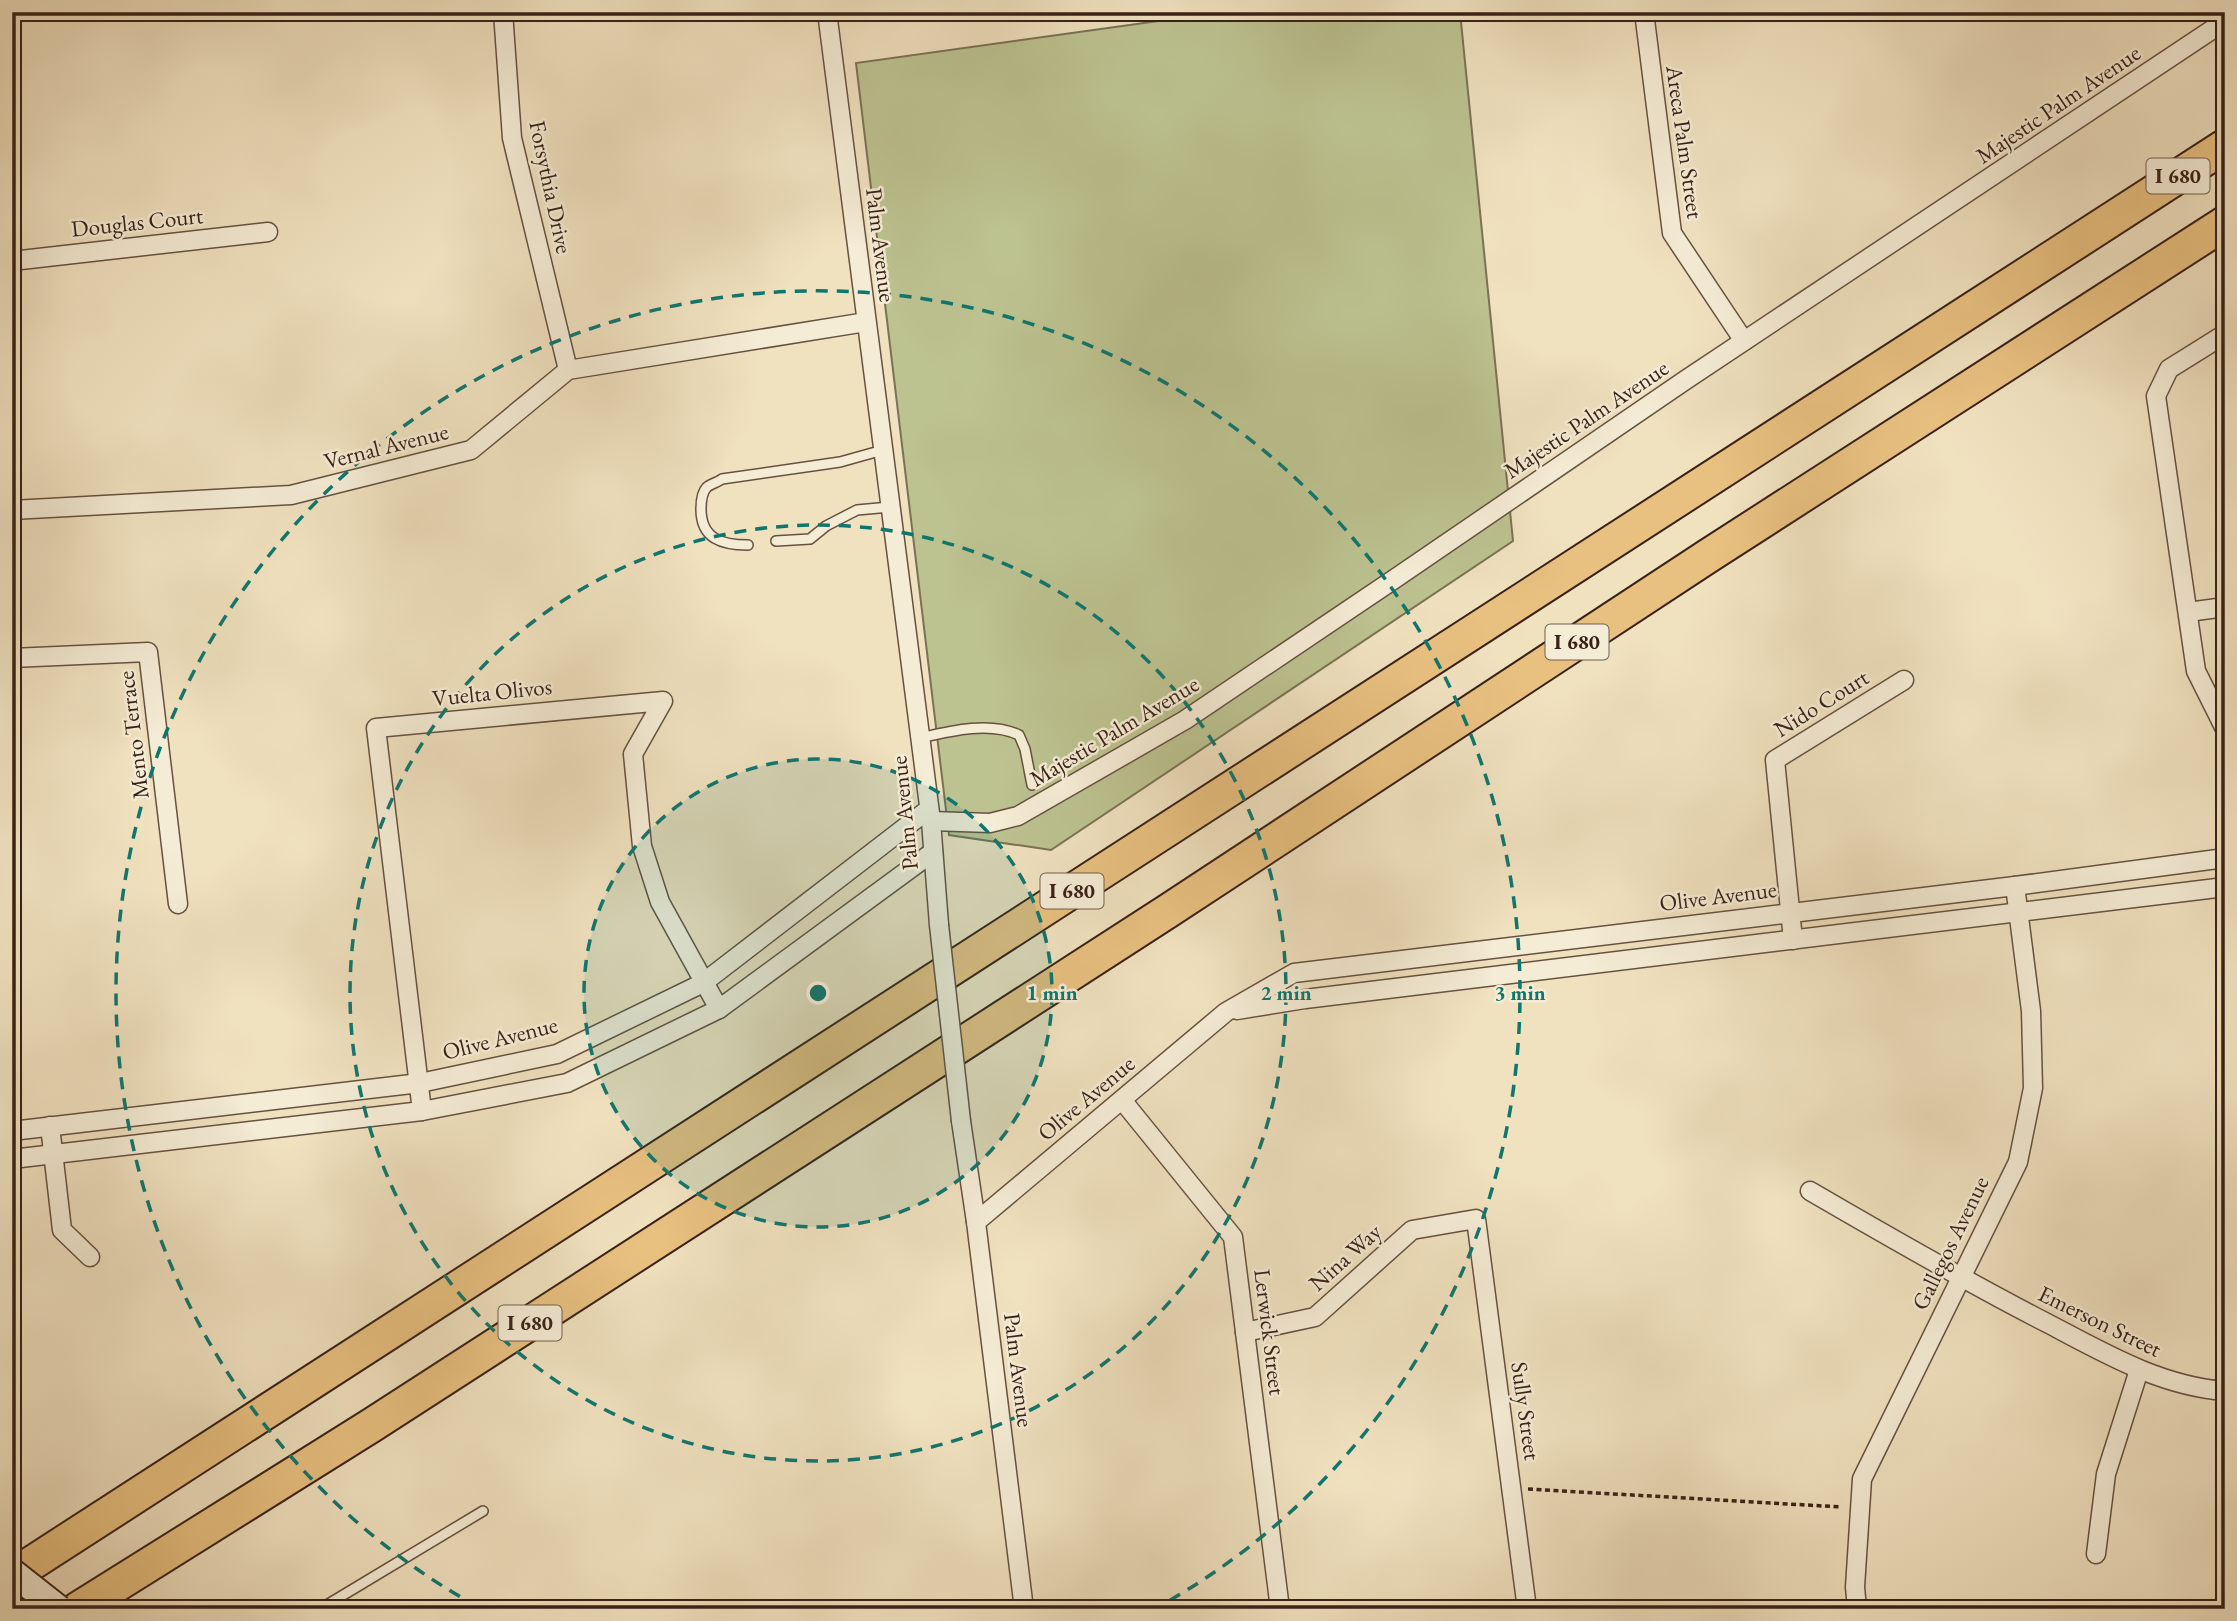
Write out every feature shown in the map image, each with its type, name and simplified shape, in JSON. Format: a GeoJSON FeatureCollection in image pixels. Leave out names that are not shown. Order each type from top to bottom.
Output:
{"type":"FeatureCollection","features":[{"type":"Feature","properties":{"kind":"highway"},"geometry":{"type":"LineString","coordinates":[[2132,206],[2225,136]]}},
{"type":"Feature","properties":{"kind":"highway","name":"I 680"},"geometry":{"type":"LineString","coordinates":[[12,1574],[2225,146]]}},
{"type":"Feature","properties":{"kind":"highway","name":"I 680"},"geometry":{"type":"LineString","coordinates":[[78,1609],[441,1381],[1168,911],[1720,548],[2225,223]]}},
{"type":"Feature","properties":{"kind":"highway"},"geometry":{"type":"LineString","coordinates":[[100,1609],[126,1578]]}},
{"type":"Feature","properties":{"kind":"main road"},"geometry":{"type":"LineString","coordinates":[[12,1574],[59,1609]]}},
{"type":"Feature","properties":{"kind":"street","name":"Forsythia Drive"},"geometry":{"type":"LineString","coordinates":[[503,12],[512,138],[568,370]]}},
{"type":"Feature","properties":{"kind":"street","name":"Palm Avenue"},"geometry":{"type":"LineString","coordinates":[[827,12],[930,815],[939,925],[961,1121],[1024,1609]]}},
{"type":"Feature","properties":{"kind":"street","name":"Areca Palm Street"},"geometry":{"type":"LineString","coordinates":[[1644,12],[1672,233],[1744,341]]}},
{"type":"Feature","properties":{"kind":"street","name":"Majestic Palm Avenue"},"geometry":{"type":"LineString","coordinates":[[930,815],[960,822],[990,823],[1018,816],[1185,720],[1744,341],[2225,21]]}},
{"type":"Feature","properties":{"kind":"street","name":"Douglas Court"},"geometry":{"type":"LineString","coordinates":[[12,261],[268,232]]}},
{"type":"Feature","properties":{"kind":"street"},"geometry":{"type":"LineString","coordinates":[[568,370],[866,322]]}},
{"type":"Feature","properties":{"kind":"street"},"geometry":{"type":"LineString","coordinates":[[2225,334],[2169,369],[2156,396],[2196,671],[2225,729]]}},
{"type":"Feature","properties":{"kind":"street","name":"Vernal Avenue"},"geometry":{"type":"LineString","coordinates":[[12,510],[291,495],[471,450],[568,370]]}},
{"type":"Feature","properties":{"kind":"street"},"geometry":{"type":"LineString","coordinates":[[2188,612],[2225,607]]}},
{"type":"Feature","properties":{"kind":"street","name":"Mento Terrace"},"geometry":{"type":"LineString","coordinates":[[12,658],[148,652],[178,904]]}},
{"type":"Feature","properties":{"kind":"street","name":"Nido Court"},"geometry":{"type":"LineString","coordinates":[[1793,940],[1775,760],[1904,680]]}},
{"type":"Feature","properties":{"kind":"street","name":"Vuelta Olivos"},"geometry":{"type":"LineString","coordinates":[[422,1111],[376,728],[663,701],[634,754],[642,846],[660,902],[702,983],[719,1009]]}},
{"type":"Feature","properties":{"kind":"street","name":"Olive Avenue"},"geometry":{"type":"LineString","coordinates":[[12,1130],[420,1083],[557,1054],[702,983],[930,815]]}},
{"type":"Feature","properties":{"kind":"street"},"geometry":{"type":"LineString","coordinates":[[12,1160],[422,1111],[567,1083],[719,1009],[933,852]]}},
{"type":"Feature","properties":{"kind":"street","name":"Olive Avenue"},"geometry":{"type":"LineString","coordinates":[[976,1222],[1227,1012],[1294,973],[2225,858]]}},
{"type":"Feature","properties":{"kind":"street","name":"Gallegos Avenue"},"geometry":{"type":"LineString","coordinates":[[1857,1609],[1855,1587],[1862,1479],[2018,1162],[2033,1088],[2031,1011],[2015,886]]}},
{"type":"Feature","properties":{"kind":"street"},"geometry":{"type":"LineString","coordinates":[[1227,1012],[1318,997],[2225,887]]}},
{"type":"Feature","properties":{"kind":"street","name":"Lerwick Street"},"geometry":{"type":"LineString","coordinates":[[1122,1100],[1233,1237],[1280,1609]]}},
{"type":"Feature","properties":{"kind":"street"},"geometry":{"type":"LineString","coordinates":[[50,1126],[62,1230],[90,1258]]}},
{"type":"Feature","properties":{"kind":"street","name":"Emerson Street"},"geometry":{"type":"LineString","coordinates":[[1810,1191],[1959,1278],[2139,1370],[2197,1389],[2225,1391]]}},
{"type":"Feature","properties":{"kind":"street","name":"Nina Way"},"geometry":{"type":"LineString","coordinates":[[1245,1332],[1315,1317],[1412,1230],[1476,1219]]}},
{"type":"Feature","properties":{"kind":"street","name":"Sully Street"},"geometry":{"type":"LineString","coordinates":[[1476,1219],[1527,1609]]}},
{"type":"Feature","properties":{"kind":"street"},"geometry":{"type":"LineString","coordinates":[[2096,1554],[2106,1474],[2139,1370]]}},
{"type":"Feature","properties":{"kind":"lane"},"geometry":{"type":"LineString","coordinates":[[748,545],[730,545],[709,535],[703,524],[701,510],[701,499],[707,487],[722,479],[840,463],[883,450]]}},
{"type":"Feature","properties":{"kind":"lane"},"geometry":{"type":"LineString","coordinates":[[776,541],[810,539],[826,526],[858,510],[890,507]]}},
{"type":"Feature","properties":{"kind":"lane"},"geometry":{"type":"LineString","coordinates":[[920,737],[945,732],[1006,729],[1018,735],[1032,785]]}},
{"type":"Feature","properties":{"kind":"lane"},"geometry":{"type":"LineString","coordinates":[[320,1609],[483,1511]]}},
{"type":"Feature","properties":{"kind":"path"},"geometry":{"type":"LineString","coordinates":[[1511,1488],[1860,1508]]}},
{"type":"Feature","properties":{"kind":"green space"},"geometry":{"type":"Polygon","coordinates":[[[1223,12],[1460,12],[1513,541],[1051,850],[949,835],[856,63],[1223,12]]]}}]}
